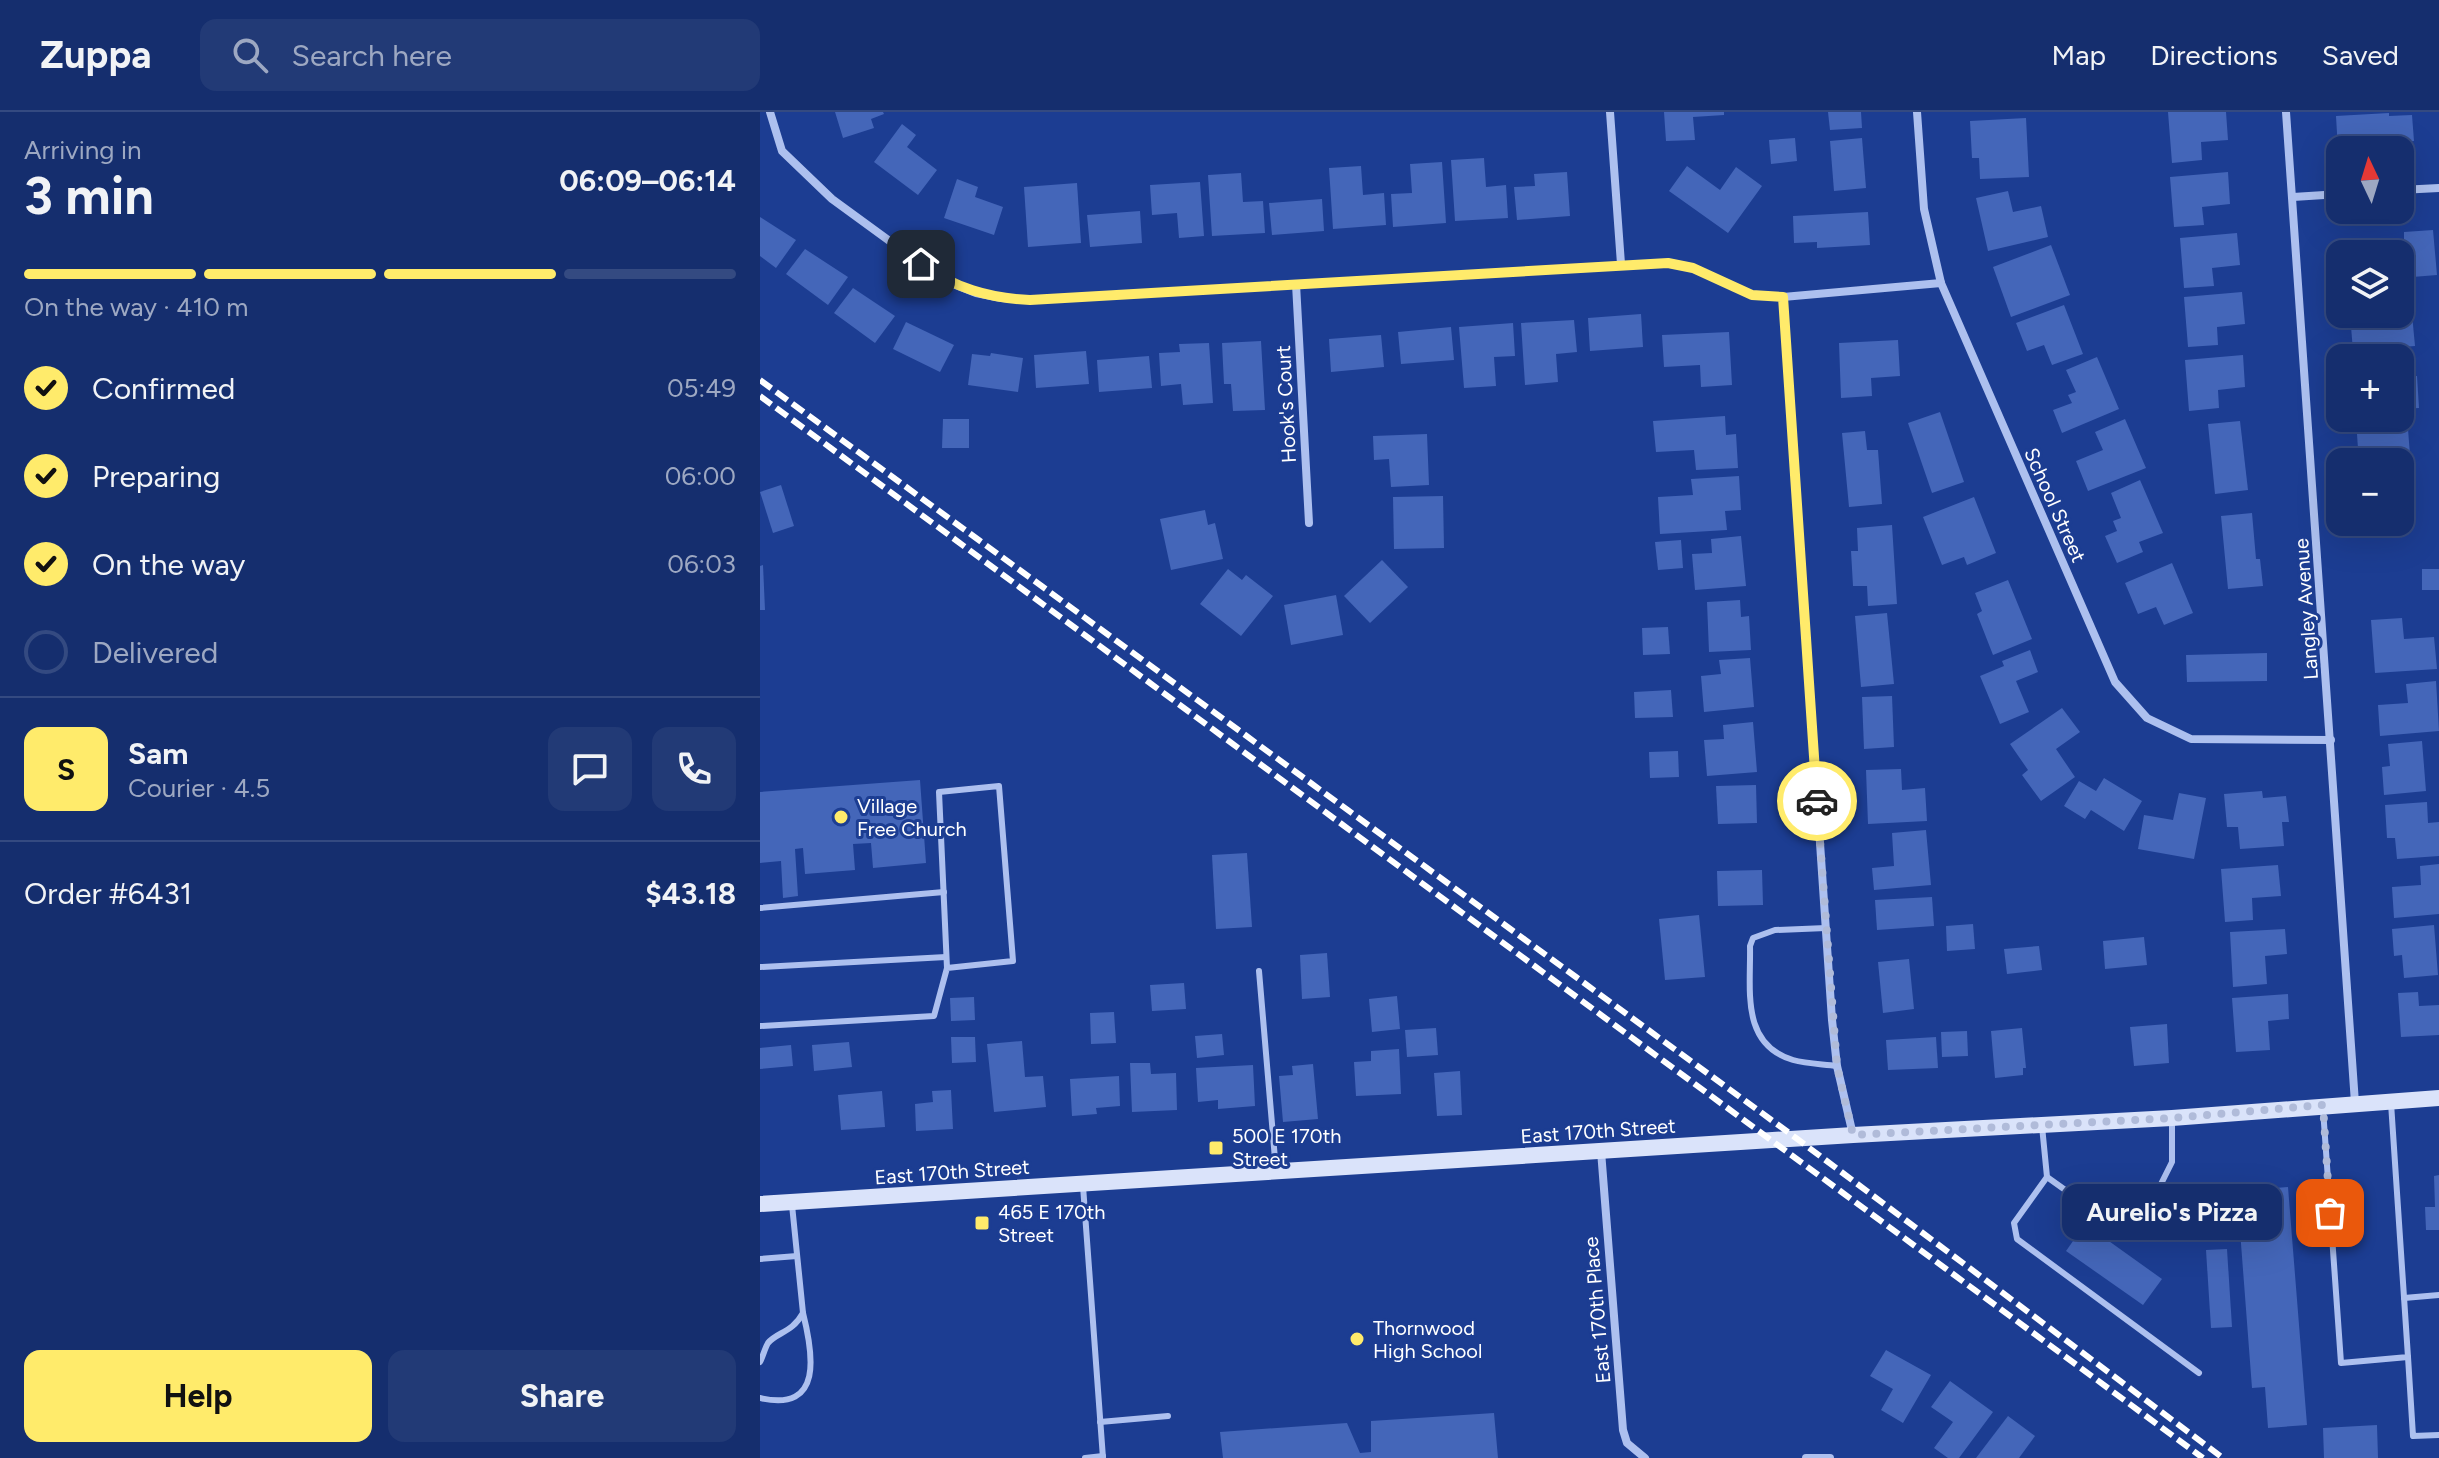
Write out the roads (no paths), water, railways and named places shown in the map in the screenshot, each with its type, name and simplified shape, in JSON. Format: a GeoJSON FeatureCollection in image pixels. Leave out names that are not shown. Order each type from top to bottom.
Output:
{"type":"FeatureCollection","features":[{"type":"Feature","properties":{"kind":"street"},"geometry":{"type":"LineString","coordinates":[[770,112],[782,151],[832,199],[943,280],[976,293],[1001,298],[1030,300],[1668,263],[1693,268],[1752,295],[1783,297],[1941,283]]}},
{"type":"Feature","properties":{"kind":"street"},"geometry":{"type":"LineString","coordinates":[[1610,112],[1621,264]]}},
{"type":"Feature","properties":{"kind":"street","name":"School Street"},"geometry":{"type":"LineString","coordinates":[[1917,112],[1924,209],[1941,283],[2115,682],[2147,718],[2191,739],[2331,740]]}},
{"type":"Feature","properties":{"kind":"street","name":"Langley Avenue"},"geometry":{"type":"LineString","coordinates":[[2286,112],[2355,1103]]}},
{"type":"Feature","properties":{"kind":"street"},"geometry":{"type":"LineString","coordinates":[[2414,189],[2439,188]]}},
{"type":"Feature","properties":{"kind":"street"},"geometry":{"type":"LineString","coordinates":[[2293,197],[2326,195]]}},
{"type":"Feature","properties":{"kind":"street","name":"Hook's Court"},"geometry":{"type":"LineString","coordinates":[[1296,284],[1309,523]]}},
{"type":"Feature","properties":{"kind":"street"},"geometry":{"type":"LineString","coordinates":[[1783,297],[1837,1066],[1853,1135]]}},
{"type":"Feature","properties":{"kind":"street","name":"East 170th Street"},"geometry":{"type":"LineString","coordinates":[[760,1204],[1853,1135],[2172,1118],[2439,1098]]}},
{"type":"Feature","properties":{"kind":"street","name":"East 170th Place"},"geometry":{"type":"LineString","coordinates":[[1601,1151],[1623,1430],[1627,1443],[1645,1458]]}},
{"type":"Feature","properties":{"kind":"street"},"geometry":{"type":"LineString","coordinates":[[1806,1458],[1830,1458]]}},
{"type":"Feature","properties":{"kind":"lane"},"geometry":{"type":"LineString","coordinates":[[760,1026],[934,1016],[947,968],[939,792],[999,786],[1013,961],[947,968]]}},
{"type":"Feature","properties":{"kind":"lane"},"geometry":{"type":"LineString","coordinates":[[760,908],[944,892]]}},
{"type":"Feature","properties":{"kind":"lane"},"geometry":{"type":"LineString","coordinates":[[1826,928],[1775,930],[1753,938],[1750,946],[1752,1022],[1769,1046],[1791,1059],[1837,1066]]}},
{"type":"Feature","properties":{"kind":"lane"},"geometry":{"type":"LineString","coordinates":[[760,967],[946,957]]}},
{"type":"Feature","properties":{"kind":"lane"},"geometry":{"type":"LineString","coordinates":[[1259,971],[1276,1171]]}},
{"type":"Feature","properties":{"kind":"lane"},"geometry":{"type":"LineString","coordinates":[[2390,1101],[2413,1436],[2439,1435]]}},
{"type":"Feature","properties":{"kind":"lane"},"geometry":{"type":"LineString","coordinates":[[2323,1105],[2341,1363],[2408,1357]]}},
{"type":"Feature","properties":{"kind":"lane"},"geometry":{"type":"LineString","coordinates":[[2047,1177],[2075,1197],[2156,1194],[2164,1184],[2172,1162],[2172,1118]]}},
{"type":"Feature","properties":{"kind":"lane"},"geometry":{"type":"LineString","coordinates":[[2042,1126],[2047,1177],[2014,1223],[2017,1239],[2199,1373]]}},
{"type":"Feature","properties":{"kind":"lane"},"geometry":{"type":"LineString","coordinates":[[1083,1183],[1103,1457],[1085,1458]]}},
{"type":"Feature","properties":{"kind":"lane"},"geometry":{"type":"LineString","coordinates":[[760,1398],[792,1398],[805,1390],[810,1378],[810,1341],[803,1313],[791,1202]]}},
{"type":"Feature","properties":{"kind":"lane"},"geometry":{"type":"LineString","coordinates":[[760,1259],[797,1256]]}},
{"type":"Feature","properties":{"kind":"lane"},"geometry":{"type":"LineString","coordinates":[[2404,1298],[2439,1295]]}},
{"type":"Feature","properties":{"kind":"lane"},"geometry":{"type":"LineString","coordinates":[[760,1362],[769,1341],[786,1333],[803,1313]]}},
{"type":"Feature","properties":{"kind":"lane"},"geometry":{"type":"LineString","coordinates":[[1100,1422],[1168,1416]]}},
{"type":"Feature","properties":{"kind":"railway"},"geometry":{"type":"LineString","coordinates":[[760,380],[1796,1138],[2223,1458]]}},
{"type":"Feature","properties":{"kind":"railway"},"geometry":{"type":"LineString","coordinates":[[760,396],[2203,1458]]}},
{"type":"Feature","properties":{"kind":"place","name":"Village Free Church"},"geometry":{"type":"Point","coordinates":[841,817]}},
{"type":"Feature","properties":{"kind":"place","name":"500 E 170th Street"},"geometry":{"type":"Point","coordinates":[1216,1148]}},
{"type":"Feature","properties":{"kind":"place","name":"Aurelio's Pizza"},"geometry":{"type":"Point","coordinates":[2330,1213]}},
{"type":"Feature","properties":{"kind":"place","name":"465 E 170th Street"},"geometry":{"type":"Point","coordinates":[982,1223]}},
{"type":"Feature","properties":{"kind":"place","name":"Thornwood High School"},"geometry":{"type":"Point","coordinates":[1357,1339]}}]}
